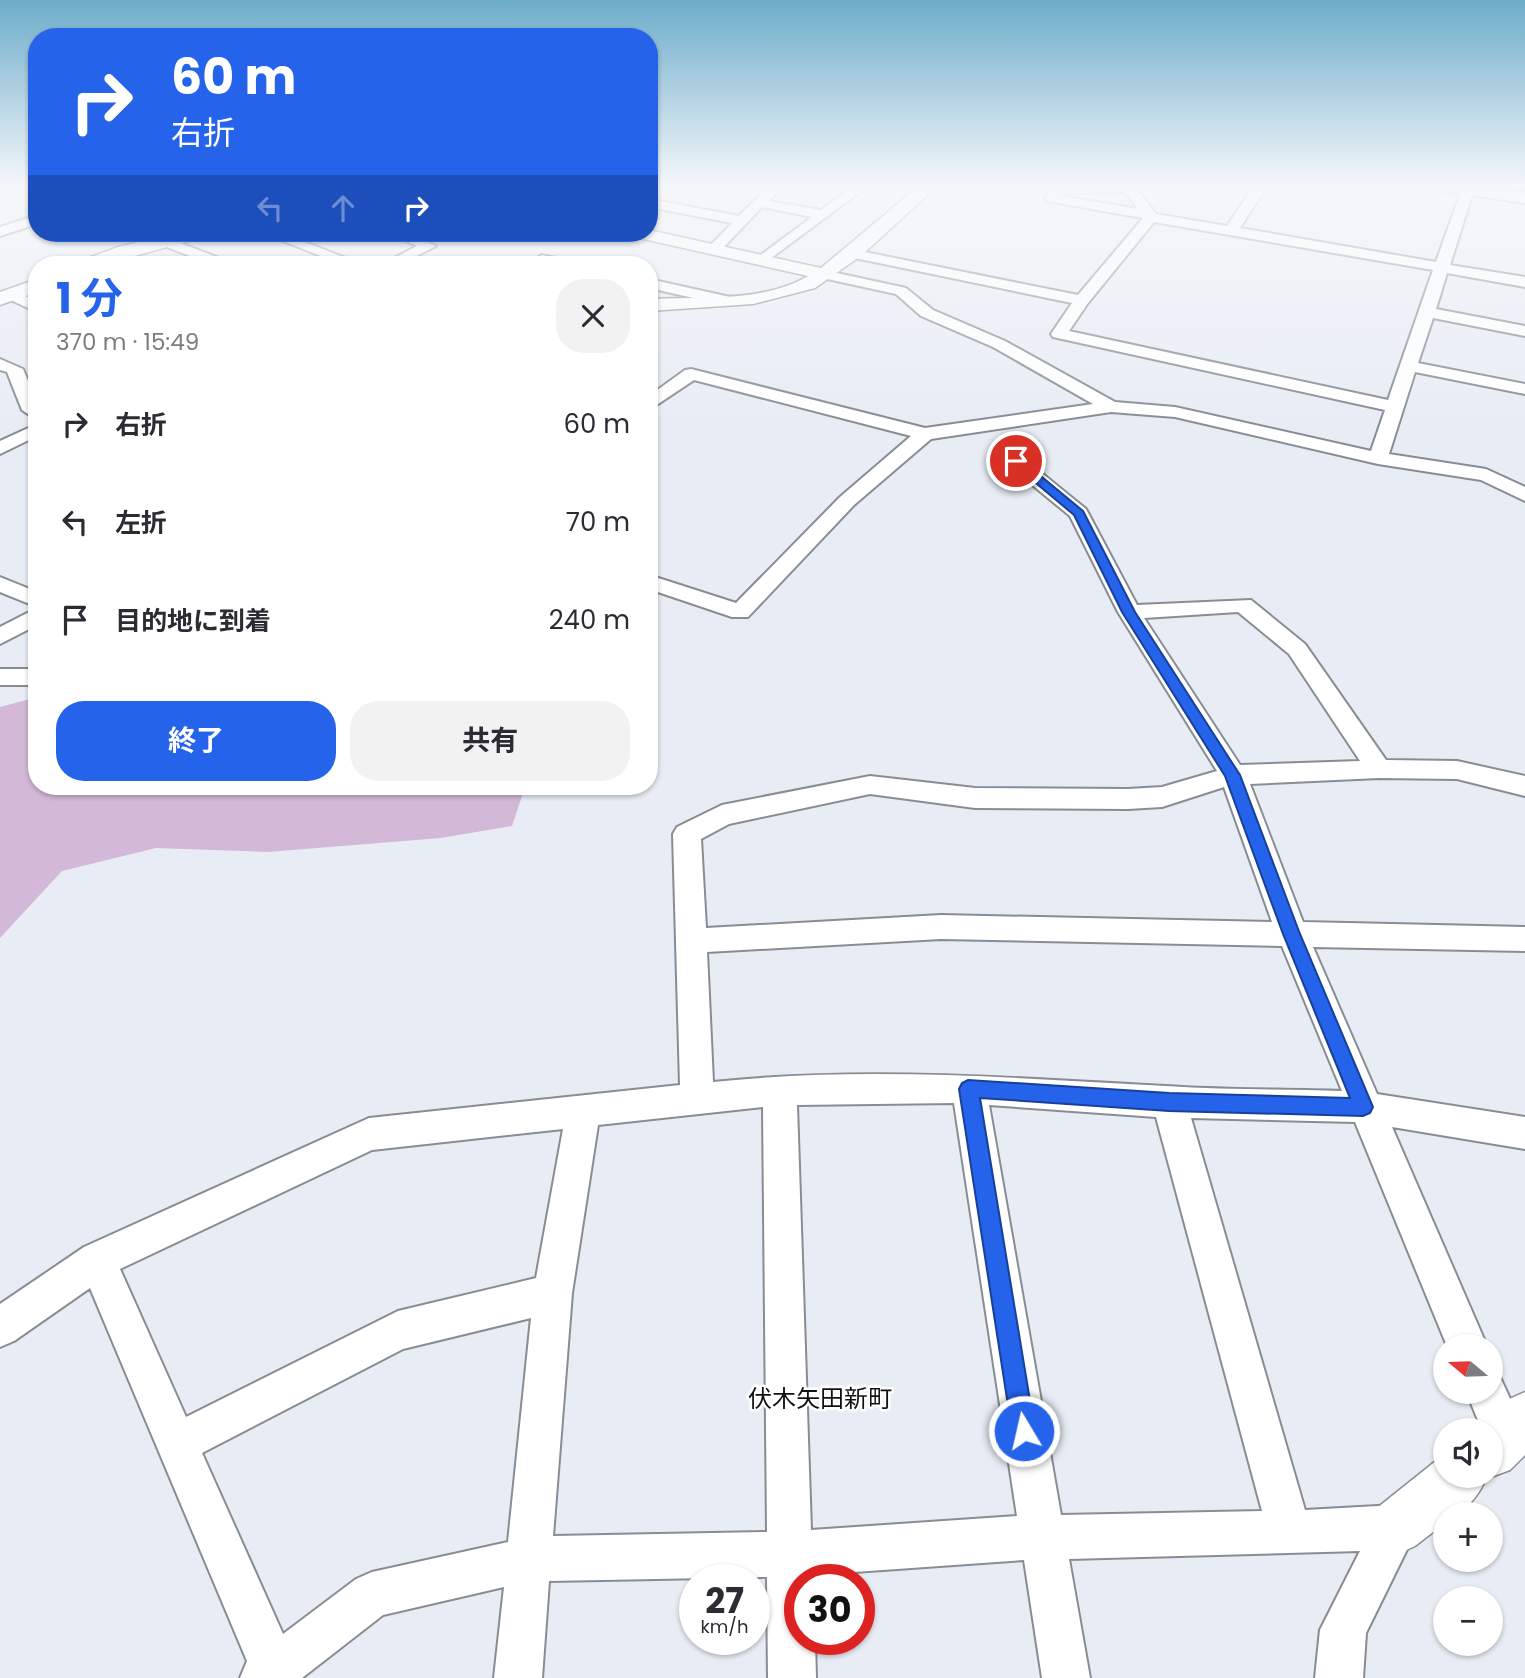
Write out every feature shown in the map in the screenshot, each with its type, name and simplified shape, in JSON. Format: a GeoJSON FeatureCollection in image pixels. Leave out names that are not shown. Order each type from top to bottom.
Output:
{"type":"FeatureCollection","features":[{"type":"Feature","properties":{"kind":"street"},"geometry":{"type":"LineString","coordinates":[[781,264],[901,291],[927,313],[999,344],[1111,407]]}},
{"type":"Feature","properties":{"kind":"street"},"geometry":{"type":"LineString","coordinates":[[658,304],[762,296],[799,287],[835,264]]}},
{"type":"Feature","properties":{"kind":"street"},"geometry":{"type":"LineString","coordinates":[[906,264],[1082,300]]}},
{"type":"Feature","properties":{"kind":"street"},"geometry":{"type":"LineString","coordinates":[[1111,264],[1059,334],[1395,407]]}},
{"type":"Feature","properties":{"kind":"street"},"geometry":{"type":"LineString","coordinates":[[1421,264],[1525,282]]}},
{"type":"Feature","properties":{"kind":"street"},"geometry":{"type":"LineString","coordinates":[[1378,458],[1443,264]]}},
{"type":"Feature","properties":{"kind":"street"},"geometry":{"type":"LineString","coordinates":[[658,285],[724,300]]}},
{"type":"Feature","properties":{"kind":"street"},"geometry":{"type":"LineString","coordinates":[[5,297],[28,288]]}},
{"type":"Feature","properties":{"kind":"street"},"geometry":{"type":"LineString","coordinates":[[5,297],[28,304]]}},
{"type":"Feature","properties":{"kind":"street"},"geometry":{"type":"LineString","coordinates":[[1427,312],[1525,331]]}},
{"type":"Feature","properties":{"kind":"street"},"geometry":{"type":"LineString","coordinates":[[0,364],[14,369],[28,403]]}},
{"type":"Feature","properties":{"kind":"street"},"geometry":{"type":"LineString","coordinates":[[1409,366],[1525,389]]}},
{"type":"Feature","properties":{"kind":"street"},"geometry":{"type":"LineString","coordinates":[[658,398],[691,374],[925,434],[1111,407],[1175,412],[1378,458],[1486,475],[1525,495]]}},
{"type":"Feature","properties":{"kind":"street"},"geometry":{"type":"LineString","coordinates":[[0,448],[28,434]]}},
{"type":"Feature","properties":{"kind":"street"},"geometry":{"type":"LineString","coordinates":[[658,585],[740,612],[847,501],[925,434]]}},
{"type":"Feature","properties":{"kind":"street"},"geometry":{"type":"LineString","coordinates":[[1016,461],[1079,513],[1129,612],[1233,775],[1292,934],[1363,1107],[1462,1334]]}},
{"type":"Feature","properties":{"kind":"street"},"geometry":{"type":"LineString","coordinates":[[0,584],[28,596]]}},
{"type":"Feature","properties":{"kind":"street"},"geometry":{"type":"LineString","coordinates":[[1129,612],[1243,605],[1297,649],[1379,769]]}},
{"type":"Feature","properties":{"kind":"street"},"geometry":{"type":"LineString","coordinates":[[0,637],[28,620]]}},
{"type":"Feature","properties":{"kind":"street"},"geometry":{"type":"LineString","coordinates":[[0,677],[28,677]]}},
{"type":"Feature","properties":{"kind":"street"},"geometry":{"type":"LineString","coordinates":[[697,1098],[687,834],[722,815],[870,785],[975,798],[1128,799],[1162,797],[1233,775],[1379,769],[1457,770],[1525,786]]}},
{"type":"Feature","properties":{"kind":"street"},"geometry":{"type":"LineString","coordinates":[[689,941],[941,927],[1525,939]]}},
{"type":"Feature","properties":{"kind":"street"},"geometry":{"type":"LineString","coordinates":[[0,1327],[97,1260],[369,1134],[780,1090],[968,1089],[1169,1102],[1363,1107],[1525,1133]]}},
{"type":"Feature","properties":{"kind":"street"},"geometry":{"type":"LineString","coordinates":[[968,1089],[1066,1678]]}},
{"type":"Feature","properties":{"kind":"street"},"geometry":{"type":"LineString","coordinates":[[780,1090],[792,1678]]}},
{"type":"Feature","properties":{"kind":"street"},"geometry":{"type":"LineString","coordinates":[[1169,1102],[1290,1533]]}},
{"type":"Feature","properties":{"kind":"street"},"geometry":{"type":"LineString","coordinates":[[518,1678],[553,1293],[583,1113]]}},
{"type":"Feature","properties":{"kind":"street"},"geometry":{"type":"LineString","coordinates":[[97,1260],[270,1674],[372,1595],[530,1559],[788,1554],[1041,1537],[1290,1533],[1396,1527]]}},
{"type":"Feature","properties":{"kind":"street"},"geometry":{"type":"LineString","coordinates":[[176,1444],[398,1331],[553,1293]]}},
{"type":"Feature","properties":{"kind":"street"},"geometry":{"type":"LineString","coordinates":[[1492,1404],[1508,1436]]}},
{"type":"Feature","properties":{"kind":"street"},"geometry":{"type":"LineString","coordinates":[[1339,1678],[1343,1630],[1396,1527],[1445,1488]]}},
{"type":"Feature","properties":{"kind":"shaded area"},"geometry":{"type":"Polygon","coordinates":[[[28,700],[28,795],[522,795],[512,826],[441,838],[268,852],[156,848],[62,871],[0,938],[0,707],[28,700]]]}},
{"type":"Feature","properties":{"kind":"district","name":"伏木矢田新町"},"geometry":{"type":"Point","coordinates":[820,1398]}},
{"type":"Feature","properties":{"kind":"route"},"geometry":{"type":"LineString","coordinates":[[1016,461],[1079,513],[1129,612],[1233,775],[1292,934],[1363,1107],[1169,1102],[968,1089],[1024,1431]]}}]}
